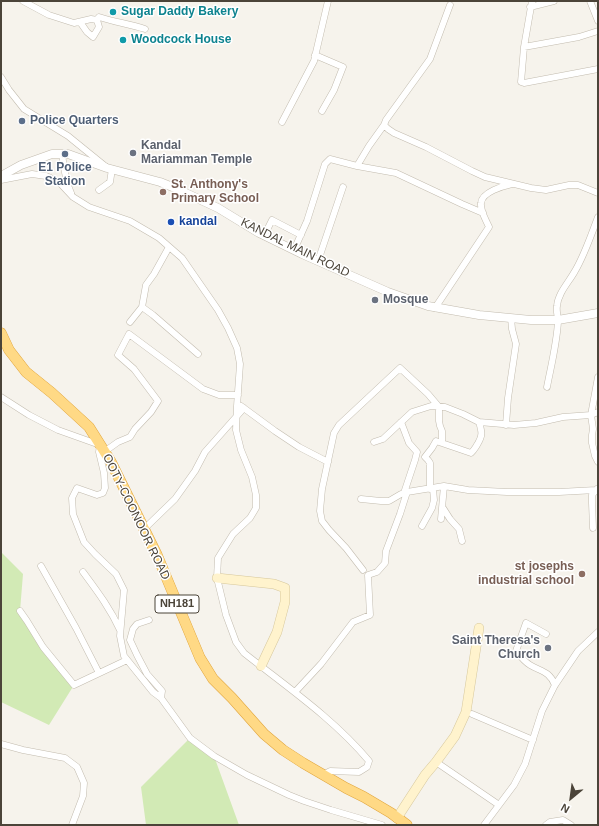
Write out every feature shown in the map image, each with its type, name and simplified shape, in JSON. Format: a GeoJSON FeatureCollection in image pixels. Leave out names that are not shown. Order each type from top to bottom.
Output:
{"type":"FeatureCollection","features":[{"type":"Feature","properties":{"kind":"highway","name":"OOTY-COONOOR ROAD"},"geometry":{"type":"LineString","coordinates":[[1,333],[8,350],[26,372],[52,393],[89,427],[111,462],[157,556],[200,658],[213,679],[264,734],[283,750],[323,775],[364,797],[407,825]]}},
{"type":"Feature","properties":{"kind":"main road"},"geometry":{"type":"LineString","coordinates":[[217,578],[274,584],[285,588],[285,602],[277,632],[261,666]]}},
{"type":"Feature","properties":{"kind":"main road"},"geometry":{"type":"LineString","coordinates":[[397,818],[425,775],[455,736],[466,712],[479,628]]}},
{"type":"Feature","properties":{"kind":"street"},"geometry":{"type":"LineString","coordinates":[[23,1],[49,16],[74,24],[91,19],[97,20],[99,17],[145,29]]}},
{"type":"Feature","properties":{"kind":"street"},"geometry":{"type":"LineString","coordinates":[[282,122],[314,61],[328,1]]}},
{"type":"Feature","properties":{"kind":"street"},"geometry":{"type":"LineString","coordinates":[[554,1],[531,4],[524,47],[521,82],[598,69]]}},
{"type":"Feature","properties":{"kind":"street"},"geometry":{"type":"LineString","coordinates":[[590,1],[598,21]]}},
{"type":"Feature","properties":{"kind":"street"},"geometry":{"type":"LineString","coordinates":[[357,166],[369,146],[384,126],[386,120],[430,59],[450,5]]}},
{"type":"Feature","properties":{"kind":"street"},"geometry":{"type":"LineString","coordinates":[[80,22],[87,32],[93,37],[99,26],[97,20]]}},
{"type":"Feature","properties":{"kind":"street"},"geometry":{"type":"LineString","coordinates":[[524,47],[579,37],[598,31]]}},
{"type":"Feature","properties":{"kind":"street"},"geometry":{"type":"LineString","coordinates":[[315,56],[343,67],[334,90],[322,110]]}},
{"type":"Feature","properties":{"kind":"street"},"geometry":{"type":"LineString","coordinates":[[1,77],[24,109],[68,136],[110,169],[110,182],[99,190]]}},
{"type":"Feature","properties":{"kind":"street"},"geometry":{"type":"LineString","coordinates":[[1,88],[9,90]]}},
{"type":"Feature","properties":{"kind":"street"},"geometry":{"type":"LineString","coordinates":[[384,126],[394,133],[426,147],[485,177],[546,190],[569,185],[578,185],[598,193]]}},
{"type":"Feature","properties":{"kind":"street","name":"KANDAL MAIN ROAD"},"geometry":{"type":"LineString","coordinates":[[1,176],[21,165],[52,154],[68,154],[110,169],[160,182],[175,188],[218,208],[264,236],[294,250],[388,292],[434,308],[479,315],[531,320],[558,320],[598,313]]}},
{"type":"Feature","properties":{"kind":"street"},"geometry":{"type":"LineString","coordinates":[[62,154],[64,174],[67,185],[73,197]]}},
{"type":"Feature","properties":{"kind":"street"},"geometry":{"type":"LineString","coordinates":[[294,250],[307,222],[325,164],[330,159],[357,166],[396,172],[483,213]]}},
{"type":"Feature","properties":{"kind":"street"},"geometry":{"type":"LineString","coordinates":[[1,180],[32,174],[46,176],[58,182],[73,197],[89,207],[130,221],[159,238],[182,258],[190,268],[214,303],[228,328],[237,348],[240,364],[236,430],[241,450],[252,477],[256,495],[256,508],[250,518],[233,534],[218,558],[217,578],[226,615],[236,642],[244,652],[295,692],[351,740],[370,762],[367,767],[359,772],[330,771],[323,775]]}},
{"type":"Feature","properties":{"kind":"street"},"geometry":{"type":"LineString","coordinates":[[434,308],[489,227],[483,213],[481,204],[482,200],[491,192],[502,186],[515,184]]}},
{"type":"Feature","properties":{"kind":"street"},"geometry":{"type":"LineString","coordinates":[[318,261],[343,187]]}},
{"type":"Feature","properties":{"kind":"street"},"geometry":{"type":"LineString","coordinates":[[546,387],[555,345],[558,320],[557,306],[560,296],[575,273],[598,217]]}},
{"type":"Feature","properties":{"kind":"street"},"geometry":{"type":"LineString","coordinates":[[264,236],[272,220],[301,234]]}},
{"type":"Feature","properties":{"kind":"street"},"geometry":{"type":"LineString","coordinates":[[130,322],[142,307],[146,285],[170,247]]}},
{"type":"Feature","properties":{"kind":"street"},"geometry":{"type":"LineString","coordinates":[[142,307],[198,354]]}},
{"type":"Feature","properties":{"kind":"street"},"geometry":{"type":"LineString","coordinates":[[506,425],[508,398],[516,344],[511,318]]}},
{"type":"Feature","properties":{"kind":"street"},"geometry":{"type":"LineString","coordinates":[[238,394],[219,395],[203,389],[130,334],[118,355],[134,369],[158,402],[130,437],[102,448],[98,452],[104,473],[105,488],[103,493],[97,495],[77,488],[72,498],[73,514],[84,542],[116,574],[124,590],[120,636],[124,656],[153,692],[161,698],[190,738],[214,756],[247,775],[289,795],[331,810],[382,825]]}},
{"type":"Feature","properties":{"kind":"street"},"geometry":{"type":"LineString","coordinates":[[363,570],[322,521],[320,511],[322,489],[334,433],[339,425],[400,368],[428,394],[439,407],[442,443]]}},
{"type":"Feature","properties":{"kind":"street"},"geometry":{"type":"LineString","coordinates":[[598,377],[592,435],[592,443],[598,462]]}},
{"type":"Feature","properties":{"kind":"street"},"geometry":{"type":"LineString","coordinates":[[1,397],[29,415],[58,430],[102,448]]}},
{"type":"Feature","properties":{"kind":"street"},"geometry":{"type":"LineString","coordinates":[[237,403],[300,447],[328,462]]}},
{"type":"Feature","properties":{"kind":"street"},"geometry":{"type":"LineString","coordinates":[[374,442],[383,439],[412,412],[430,406],[445,407],[479,422],[514,426],[563,417],[594,420]]}},
{"type":"Feature","properties":{"kind":"street"},"geometry":{"type":"LineString","coordinates":[[144,529],[175,499],[195,472],[205,452],[244,408]]}},
{"type":"Feature","properties":{"kind":"street"},"geometry":{"type":"LineString","coordinates":[[594,420],[598,412]]}},
{"type":"Feature","properties":{"kind":"street"},"geometry":{"type":"LineString","coordinates":[[295,692],[321,664],[353,622],[370,614],[368,575],[377,572],[385,563],[386,551],[400,514],[417,452],[409,443],[401,422]]}},
{"type":"Feature","properties":{"kind":"street"},"geometry":{"type":"LineString","coordinates":[[422,526],[432,508],[434,500],[431,489],[430,464],[425,457],[436,440],[471,452],[474,451],[482,438],[479,422]]}},
{"type":"Feature","properties":{"kind":"street"},"geometry":{"type":"LineString","coordinates":[[360,500],[389,501],[400,494],[444,486],[468,490],[507,492],[560,492],[597,489]]}},
{"type":"Feature","properties":{"kind":"street"},"geometry":{"type":"LineString","coordinates":[[441,520],[444,486]]}},
{"type":"Feature","properties":{"kind":"street"},"geometry":{"type":"LineString","coordinates":[[597,489],[592,495],[593,528],[598,522]]}},
{"type":"Feature","properties":{"kind":"street"},"geometry":{"type":"LineString","coordinates":[[443,508],[459,529],[462,541]]}},
{"type":"Feature","properties":{"kind":"street"},"geometry":{"type":"LineString","coordinates":[[40,566],[76,628],[99,673]]}},
{"type":"Feature","properties":{"kind":"street"},"geometry":{"type":"LineString","coordinates":[[83,572],[105,602],[121,631]]}},
{"type":"Feature","properties":{"kind":"street"},"geometry":{"type":"LineString","coordinates":[[20,611],[43,647],[74,685],[127,660]]}},
{"type":"Feature","properties":{"kind":"street"},"geometry":{"type":"LineString","coordinates":[[148,620],[137,624],[133,629],[130,640],[147,674],[162,691],[161,698]]}},
{"type":"Feature","properties":{"kind":"street"},"geometry":{"type":"LineString","coordinates":[[546,634],[526,623],[516,651],[529,664],[552,678],[555,686]]}},
{"type":"Feature","properties":{"kind":"street"},"geometry":{"type":"LineString","coordinates":[[484,825],[514,785],[525,764],[542,711],[555,686],[578,651],[598,632]]}},
{"type":"Feature","properties":{"kind":"street"},"geometry":{"type":"LineString","coordinates":[[472,714],[533,740]]}},
{"type":"Feature","properties":{"kind":"street"},"geometry":{"type":"LineString","coordinates":[[1,744],[65,758],[77,767],[84,782],[83,796],[72,825]]}},
{"type":"Feature","properties":{"kind":"street"},"geometry":{"type":"LineString","coordinates":[[436,762],[499,805]]}},
{"type":"Feature","properties":{"kind":"street"},"geometry":{"type":"LineString","coordinates":[[546,825],[550,822],[563,820],[571,825]]}},
{"type":"Feature","properties":{"kind":"green space"},"geometry":{"type":"Polygon","coordinates":[[[1,552],[23,574],[20,611],[74,685],[49,725],[1,702],[1,552]]]}},
{"type":"Feature","properties":{"kind":"green space"},"geometry":{"type":"Polygon","coordinates":[[[190,738],[214,756],[239,825],[146,825],[141,787],[190,738]]]}},
{"type":"Feature","properties":{"kind":"place","name":"Sugar Daddy Bakery"},"geometry":{"type":"Point","coordinates":[113,12]}},
{"type":"Feature","properties":{"kind":"place","name":"Woodcock House"},"geometry":{"type":"Point","coordinates":[123,40]}},
{"type":"Feature","properties":{"kind":"place","name":"Police Quarters"},"geometry":{"type":"Point","coordinates":[22,121]}},
{"type":"Feature","properties":{"kind":"place","name":"Kandal Mariamman Temple"},"geometry":{"type":"Point","coordinates":[133,153]}},
{"type":"Feature","properties":{"kind":"place","name":"E1 Police Station"},"geometry":{"type":"Point","coordinates":[65,154]}},
{"type":"Feature","properties":{"kind":"place","name":"St. Anthony's Primary School"},"geometry":{"type":"Point","coordinates":[163,192]}},
{"type":"Feature","properties":{"kind":"place","name":"kandal"},"geometry":{"type":"Point","coordinates":[171,222]}},
{"type":"Feature","properties":{"kind":"place","name":"Mosque"},"geometry":{"type":"Point","coordinates":[375,300]}},
{"type":"Feature","properties":{"kind":"place","name":"st josephs industrial school"},"geometry":{"type":"Point","coordinates":[582,574]}},
{"type":"Feature","properties":{"kind":"place","name":"Saint Theresa's Church"},"geometry":{"type":"Point","coordinates":[548,648]}}]}
